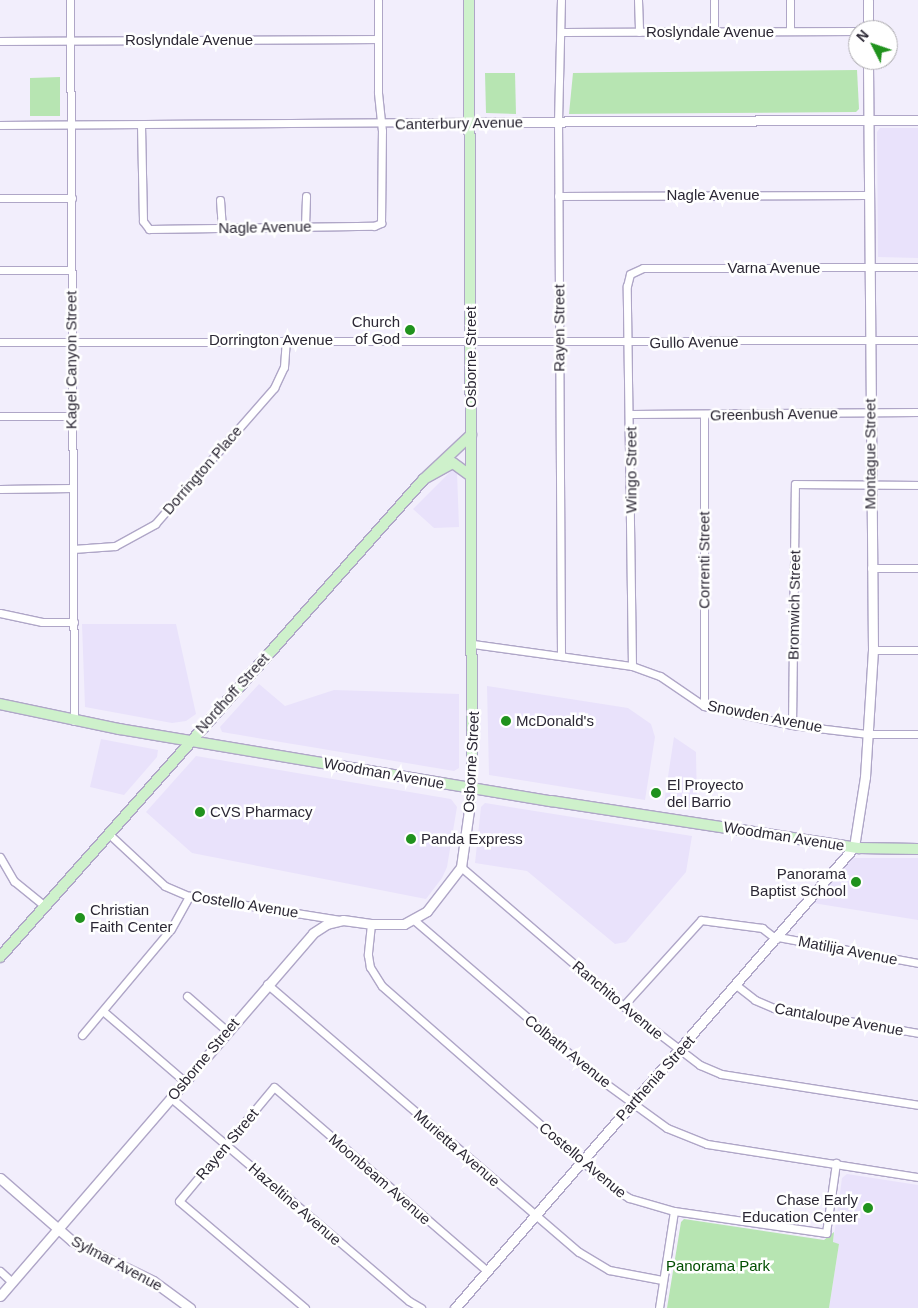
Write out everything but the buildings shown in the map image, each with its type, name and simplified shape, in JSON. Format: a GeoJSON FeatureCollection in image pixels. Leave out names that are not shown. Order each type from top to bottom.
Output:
{"type":"FeatureCollection","features":[{"type":"Feature","properties":{"kind":"main road","name":"Osborne Street"},"geometry":{"type":"LineString","coordinates":[[469,0],[473,644],[472,788]]}},
{"type":"Feature","properties":{"kind":"main road","name":"Nordhoff Street"},"geometry":{"type":"LineString","coordinates":[[0,957],[423,480],[471,435]]}},
{"type":"Feature","properties":{"kind":"main road"},"geometry":{"type":"LineString","coordinates":[[423,480],[436,475],[454,463],[471,476]]}},
{"type":"Feature","properties":{"kind":"main road","name":"Woodman Avenue"},"geometry":{"type":"LineString","coordinates":[[0,704],[74,720],[472,788],[854,847],[918,849]]}},
{"type":"Feature","properties":{"kind":"street","name":"Kagel Canyon Street"},"geometry":{"type":"LineString","coordinates":[[70,0],[74,720]]}},
{"type":"Feature","properties":{"kind":"street"},"geometry":{"type":"LineString","coordinates":[[378,0],[382,123]]}},
{"type":"Feature","properties":{"kind":"street","name":"Rayen Street"},"geometry":{"type":"LineString","coordinates":[[561,0],[562,32],[558,122],[561,655]]}},
{"type":"Feature","properties":{"kind":"street"},"geometry":{"type":"LineString","coordinates":[[638,0],[638,32]]}},
{"type":"Feature","properties":{"kind":"street"},"geometry":{"type":"LineString","coordinates":[[714,0],[714,32]]}},
{"type":"Feature","properties":{"kind":"street"},"geometry":{"type":"LineString","coordinates":[[790,0],[790,31]]}},
{"type":"Feature","properties":{"kind":"street"},"geometry":{"type":"LineString","coordinates":[[868,0],[868,20]]}},
{"type":"Feature","properties":{"kind":"street","name":"Roslyndale Avenue"},"geometry":{"type":"LineString","coordinates":[[562,32],[848,30]]}},
{"type":"Feature","properties":{"kind":"street","name":"Roslyndale Avenue"},"geometry":{"type":"LineString","coordinates":[[0,41],[378,39]]}},
{"type":"Feature","properties":{"kind":"street","name":"Montague Street"},"geometry":{"type":"LineString","coordinates":[[854,847],[868,734],[873,650],[869,413],[868,70]]}},
{"type":"Feature","properties":{"kind":"street","name":"Canterbury Avenue"},"geometry":{"type":"LineString","coordinates":[[0,125],[918,120]]}},
{"type":"Feature","properties":{"kind":"street","name":"Nagle Avenue"},"geometry":{"type":"LineString","coordinates":[[142,125],[143,221],[149,229],[374,226],[381,223],[382,123]]}},
{"type":"Feature","properties":{"kind":"street","name":"Nagle Avenue"},"geometry":{"type":"LineString","coordinates":[[558,196],[869,194]]}},
{"type":"Feature","properties":{"kind":"street"},"geometry":{"type":"LineString","coordinates":[[305,226],[306,196]]}},
{"type":"Feature","properties":{"kind":"street"},"geometry":{"type":"LineString","coordinates":[[0,198],[72,198]]}},
{"type":"Feature","properties":{"kind":"street"},"geometry":{"type":"LineString","coordinates":[[220,200],[222,227]]}},
{"type":"Feature","properties":{"kind":"street","name":"Varna Avenue"},"geometry":{"type":"LineString","coordinates":[[630,274],[643,268],[918,267]]}},
{"type":"Feature","properties":{"kind":"street"},"geometry":{"type":"LineString","coordinates":[[0,270],[70,270]]}},
{"type":"Feature","properties":{"kind":"street","name":"Wingo Street"},"geometry":{"type":"LineString","coordinates":[[630,274],[627,286],[632,666]]}},
{"type":"Feature","properties":{"kind":"street","name":"Dorrington Avenue"},"geometry":{"type":"LineString","coordinates":[[72,342],[471,339]]}},
{"type":"Feature","properties":{"kind":"street","name":"Gullo Avenue"},"geometry":{"type":"LineString","coordinates":[[471,339],[628,343],[918,340]]}},
{"type":"Feature","properties":{"kind":"street","name":"Dorrington Place"},"geometry":{"type":"LineString","coordinates":[[73,549],[115,546],[155,524],[274,388],[284,367],[286,340]]}},
{"type":"Feature","properties":{"kind":"street"},"geometry":{"type":"LineString","coordinates":[[0,342],[72,342]]}},
{"type":"Feature","properties":{"kind":"street","name":"Greenbush Avenue"},"geometry":{"type":"LineString","coordinates":[[630,414],[704,415],[918,412]]}},
{"type":"Feature","properties":{"kind":"street","name":"Correnti Street"},"geometry":{"type":"LineString","coordinates":[[704,415],[704,706]]}},
{"type":"Feature","properties":{"kind":"street"},"geometry":{"type":"LineString","coordinates":[[0,416],[71,416]]}},
{"type":"Feature","properties":{"kind":"street","name":"Bromwich Street"},"geometry":{"type":"LineString","coordinates":[[792,725],[796,484],[870,485]]}},
{"type":"Feature","properties":{"kind":"street"},"geometry":{"type":"LineString","coordinates":[[870,485],[918,485]]}},
{"type":"Feature","properties":{"kind":"street"},"geometry":{"type":"LineString","coordinates":[[0,489],[72,488]]}},
{"type":"Feature","properties":{"kind":"street"},"geometry":{"type":"LineString","coordinates":[[871,568],[918,568]]}},
{"type":"Feature","properties":{"kind":"street"},"geometry":{"type":"LineString","coordinates":[[0,614],[42,622],[74,622]]}},
{"type":"Feature","properties":{"kind":"street","name":"Snowden Avenue"},"geometry":{"type":"LineString","coordinates":[[473,644],[632,666],[660,676],[704,706],[792,725],[868,734],[918,734]]}},
{"type":"Feature","properties":{"kind":"street"},"geometry":{"type":"LineString","coordinates":[[873,650],[918,650]]}},
{"type":"Feature","properties":{"kind":"street","name":"Osborne Street"},"geometry":{"type":"LineString","coordinates":[[0,1296],[267,984],[313,933],[327,924],[343,920],[394,926],[414,920],[436,901],[461,867],[472,788]]}},
{"type":"Feature","properties":{"kind":"street","name":"Costello Avenue"},"geometry":{"type":"LineString","coordinates":[[109,834],[165,886],[189,896],[343,920]]}},
{"type":"Feature","properties":{"kind":"street","name":"Parthenia Street"},"geometry":{"type":"LineString","coordinates":[[455,1308],[633,1102],[680,1051],[854,847]]}},
{"type":"Feature","properties":{"kind":"street"},"geometry":{"type":"LineString","coordinates":[[0,857],[14,881],[45,906]]}},
{"type":"Feature","properties":{"kind":"street","name":"Ranchito Avenue"},"geometry":{"type":"LineString","coordinates":[[461,867],[623,1006],[700,1065],[721,1074],[918,1105]]}},
{"type":"Feature","properties":{"kind":"street"},"geometry":{"type":"LineString","coordinates":[[82,1034],[171,930],[189,896]]}},
{"type":"Feature","properties":{"kind":"street","name":"Colbath Avenue"},"geometry":{"type":"LineString","coordinates":[[414,920],[594,1075],[667,1128],[707,1144],[918,1177]]}},
{"type":"Feature","properties":{"kind":"street","name":"Matilija Avenue"},"geometry":{"type":"LineString","coordinates":[[623,1006],[701,920],[762,928],[777,938],[918,963]]}},
{"type":"Feature","properties":{"kind":"street","name":"Costello Avenue"},"geometry":{"type":"LineString","coordinates":[[371,924],[368,955],[370,967],[382,986],[582,1161],[629,1198],[674,1211],[826,1233],[836,1163]]}},
{"type":"Feature","properties":{"kind":"street","name":"Murietta Avenue"},"geometry":{"type":"LineString","coordinates":[[267,984],[579,1252],[609,1270],[662,1280]]}},
{"type":"Feature","properties":{"kind":"street","name":"Cantaloupe Avenue"},"geometry":{"type":"LineString","coordinates":[[736,985],[755,1000],[774,1008],[918,1033]]}},
{"type":"Feature","properties":{"kind":"street"},"geometry":{"type":"LineString","coordinates":[[187,996],[227,1031]]}},
{"type":"Feature","properties":{"kind":"street"},"geometry":{"type":"LineString","coordinates":[[103,1010],[184,1081]]}},
{"type":"Feature","properties":{"kind":"street","name":"Rayen Street"},"geometry":{"type":"LineString","coordinates":[[274,1087],[179,1201],[305,1308]]}},
{"type":"Feature","properties":{"kind":"street","name":"Moonbeam Avenue"},"geometry":{"type":"LineString","coordinates":[[274,1087],[487,1271]]}},
{"type":"Feature","properties":{"kind":"street","name":"Hazeltine Avenue"},"geometry":{"type":"LineString","coordinates":[[170,1098],[409,1301],[421,1308]]}},
{"type":"Feature","properties":{"kind":"street","name":"Sylmar Avenue"},"geometry":{"type":"LineString","coordinates":[[0,1178],[57,1229],[83,1248],[153,1281],[190,1308]]}},
{"type":"Feature","properties":{"kind":"street"},"geometry":{"type":"LineString","coordinates":[[659,1308],[674,1211]]}},
{"type":"Feature","properties":{"kind":"street"},"geometry":{"type":"LineString","coordinates":[[0,1271],[12,1282]]}},
{"type":"Feature","properties":{"kind":"shaded area"},"geometry":{"type":"Polygon","coordinates":[[[880,128],[918,128],[918,258],[878,257],[877,132],[880,128]]]}},
{"type":"Feature","properties":{"kind":"shaded area"},"geometry":{"type":"Polygon","coordinates":[[[453,469],[457,472],[459,527],[434,528],[413,509],[453,469]]]}},
{"type":"Feature","properties":{"kind":"shaded area"},"geometry":{"type":"Polygon","coordinates":[[[82,624],[176,624],[196,714],[186,721],[172,723],[85,707],[82,624]]]}},
{"type":"Feature","properties":{"kind":"shaded area"},"geometry":{"type":"Polygon","coordinates":[[[259,684],[285,706],[334,690],[459,694],[459,768],[454,771],[222,732],[220,727],[259,684]]]}},
{"type":"Feature","properties":{"kind":"shaded area"},"geometry":{"type":"Polygon","coordinates":[[[487,686],[628,708],[651,724],[655,737],[645,800],[489,775],[487,686]]]}},
{"type":"Feature","properties":{"kind":"shaded area"},"geometry":{"type":"Polygon","coordinates":[[[674,737],[696,752],[697,809],[664,803],[674,737]]]}},
{"type":"Feature","properties":{"kind":"shaded area"},"geometry":{"type":"Polygon","coordinates":[[[101,739],[158,750],[157,757],[124,795],[90,787],[101,739]]]}},
{"type":"Feature","properties":{"kind":"shaded area"},"geometry":{"type":"Polygon","coordinates":[[[196,756],[451,799],[457,807],[447,867],[442,878],[426,899],[192,853],[146,812],[196,756]]]}},
{"type":"Feature","properties":{"kind":"shaded area"},"geometry":{"type":"Polygon","coordinates":[[[485,803],[692,836],[686,872],[626,942],[615,944],[527,871],[475,863],[481,807],[485,803]]]}},
{"type":"Feature","properties":{"kind":"shaded area"},"geometry":{"type":"Polygon","coordinates":[[[851,858],[918,858],[918,920],[813,903],[851,858]]]}},
{"type":"Feature","properties":{"kind":"shaded area"},"geometry":{"type":"Polygon","coordinates":[[[847,1174],[918,1185],[918,1308],[829,1308],[839,1244],[833,1243],[842,1178],[847,1174]]]}},
{"type":"Feature","properties":{"kind":"green space"},"geometry":{"type":"Polygon","coordinates":[[[857,70],[859,109],[856,112],[569,114],[573,73],[857,70]]]}},
{"type":"Feature","properties":{"kind":"green space"},"geometry":{"type":"Polygon","coordinates":[[[485,73],[515,73],[516,114],[486,113],[485,73]]]}},
{"type":"Feature","properties":{"kind":"green space"},"geometry":{"type":"Polygon","coordinates":[[[60,77],[60,116],[30,116],[30,78],[60,77]]]}},
{"type":"Feature","properties":{"kind":"green space","name":"Panorama Park"},"geometry":{"type":"Polygon","coordinates":[[[684,1219],[824,1240],[834,1232],[833,1242],[839,1244],[829,1308],[667,1308],[681,1222],[684,1219]]]}},
{"type":"Feature","properties":{"kind":"place","name":"Church of God"},"geometry":{"type":"Point","coordinates":[410,330]}},
{"type":"Feature","properties":{"kind":"place","name":"McDonald's"},"geometry":{"type":"Point","coordinates":[506,721]}},
{"type":"Feature","properties":{"kind":"place","name":"El Proyecto del Barrio"},"geometry":{"type":"Point","coordinates":[656,793]}},
{"type":"Feature","properties":{"kind":"place","name":"CVS Pharmacy"},"geometry":{"type":"Point","coordinates":[200,812]}},
{"type":"Feature","properties":{"kind":"place","name":"Panda Express"},"geometry":{"type":"Point","coordinates":[411,839]}},
{"type":"Feature","properties":{"kind":"place","name":"Panorama Baptist School"},"geometry":{"type":"Point","coordinates":[856,882]}},
{"type":"Feature","properties":{"kind":"place","name":"Christian Faith Center"},"geometry":{"type":"Point","coordinates":[80,918]}},
{"type":"Feature","properties":{"kind":"place","name":"Chase Early Education Center"},"geometry":{"type":"Point","coordinates":[868,1208]}}]}
